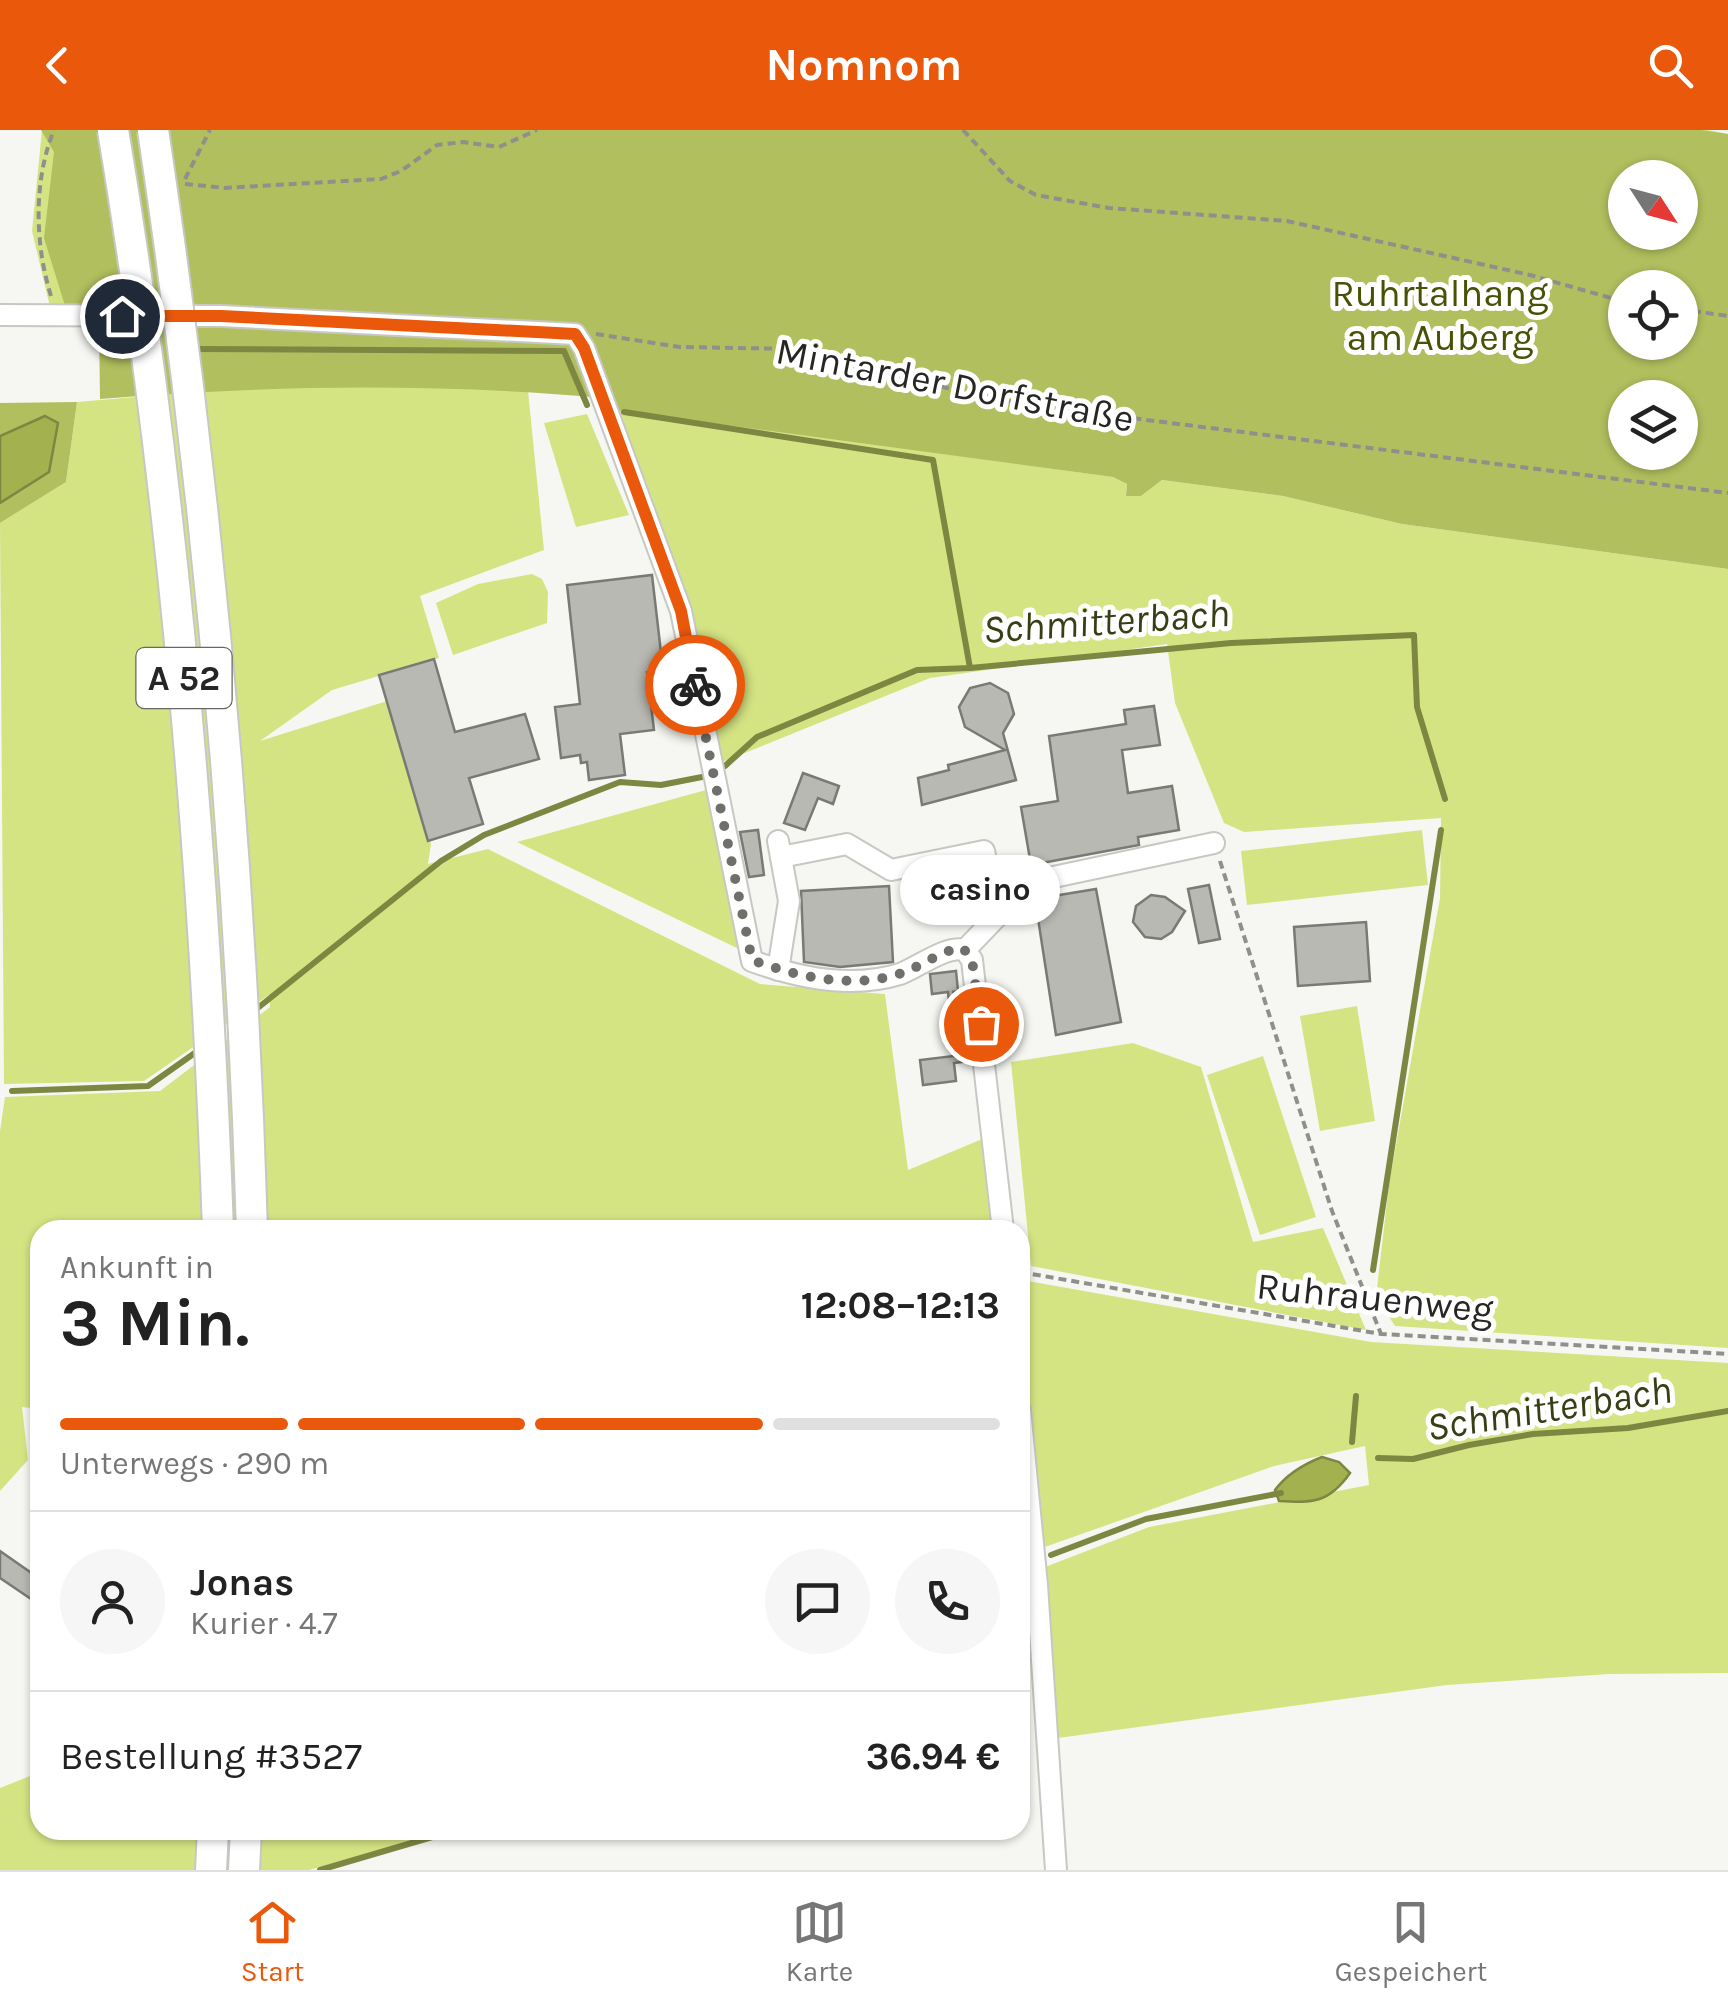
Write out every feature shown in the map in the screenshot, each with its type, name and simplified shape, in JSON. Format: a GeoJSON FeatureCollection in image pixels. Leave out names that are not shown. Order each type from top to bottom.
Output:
{"type":"FeatureCollection","features":[{"type":"Feature","properties":{"kind":"highway","name":"A 52"},"geometry":{"type":"LineString","coordinates":[[113,130],[151,384],[185,681],[207,963],[218,1220]]}},
{"type":"Feature","properties":{"kind":"highway","name":"A 52"},"geometry":{"type":"LineString","coordinates":[[153,130],[191,397],[221,678],[242,960],[252,1220]]}},
{"type":"Feature","properties":{"kind":"highway"},"geometry":{"type":"LineString","coordinates":[[211,1870],[212,1840]]}},
{"type":"Feature","properties":{"kind":"highway"},"geometry":{"type":"LineString","coordinates":[[244,1870],[246,1840]]}},
{"type":"Feature","properties":{"kind":"lane"},"geometry":{"type":"LineString","coordinates":[[0,315],[221,316],[575,334],[584,348],[681,611],[752,960],[778,970],[832,980],[882,978],[957,948],[965,950],[973,965],[1002,1220]]}},
{"type":"Feature","properties":{"kind":"lane"},"geometry":{"type":"LineString","coordinates":[[965,950],[1030,882],[1214,843]]}},
{"type":"Feature","properties":{"kind":"lane"},"geometry":{"type":"LineString","coordinates":[[778,970],[789,901],[780,849],[847,844],[890,870],[984,851],[996,915]]}},
{"type":"Feature","properties":{"kind":"lane"},"geometry":{"type":"LineString","coordinates":[[1030,1513],[1056,1870]]}},
{"type":"Feature","properties":{"kind":"path"},"geometry":{"type":"LineString","coordinates":[[54,130],[45,152],[38,243],[57,317]]}},
{"type":"Feature","properties":{"kind":"path"},"geometry":{"type":"LineString","coordinates":[[210,130],[182,183],[225,188],[381,179],[401,171],[437,145],[463,142],[499,148],[537,130]]}},
{"type":"Feature","properties":{"kind":"path"},"geometry":{"type":"LineString","coordinates":[[963,130],[1010,181],[1036,195],[1109,208],[1288,221],[1530,275],[1608,297]]}},
{"type":"Feature","properties":{"kind":"path"},"geometry":{"type":"LineString","coordinates":[[1698,312],[1728,316]]}},
{"type":"Feature","properties":{"kind":"path","name":"Mintarder Dorfstraße"},"geometry":{"type":"LineString","coordinates":[[575,334],[680,347],[797,349],[970,394],[1042,407],[1728,492]]}},
{"type":"Feature","properties":{"kind":"path"},"geometry":{"type":"LineString","coordinates":[[1214,843],[1332,1210],[1381,1334]]}},
{"type":"Feature","properties":{"kind":"path","name":"Ruhrauenweg"},"geometry":{"type":"LineString","coordinates":[[1030,1274],[1381,1334],[1728,1354]]}},
{"type":"Feature","properties":{"kind":"green space","name":"Ruhrtalhang am Auberg"},"geometry":{"type":"Polygon","coordinates":[[[41,130],[1701,130],[1728,134],[1728,569],[1402,524],[1283,496],[1162,480],[1141,496],[1126,496],[1127,484],[1113,477],[615,410],[604,398],[352,388],[100,399],[99,324],[66,309],[44,238],[54,152],[41,130]]]}},
{"type":"Feature","properties":{"kind":"green space"},"geometry":{"type":"Polygon","coordinates":[[[42,130],[1708,130],[1728,134],[1728,532],[1097,471],[764,429],[1113,477],[1127,484],[1126,495],[1141,496],[1162,480],[1283,496],[1402,524],[1728,569],[1728,1348],[1395,1326],[1376,1297],[1389,1184],[1440,898],[1441,818],[1244,832],[1224,823],[1175,703],[1167,644],[930,678],[720,763],[613,413],[585,394],[528,391],[544,550],[420,596],[439,658],[332,690],[260,741],[387,701],[431,844],[428,864],[488,849],[760,984],[885,994],[908,1170],[987,1137],[996,1220],[30,1220],[30,1408],[22,1407],[28,1460],[0,1491],[0,1131],[5,1097],[160,1091],[270,1007],[269,995],[144,1081],[4,1084],[0,523],[66,482],[77,402],[192,392],[99,311],[51,311],[32,231],[42,130]]]}},
{"type":"Feature","properties":{"kind":"green space"},"geometry":{"type":"Polygon","coordinates":[[[77,402],[66,482],[0,523],[0,403],[77,402]]]}},
{"type":"Feature","properties":{"kind":"green space"},"geometry":{"type":"Polygon","coordinates":[[[587,414],[629,515],[576,527],[544,423],[587,414]]]}},
{"type":"Feature","properties":{"kind":"green space"},"geometry":{"type":"Polygon","coordinates":[[[532,574],[542,579],[548,592],[547,623],[453,655],[436,603],[478,584],[532,574]]]}},
{"type":"Feature","properties":{"kind":"green space"},"geometry":{"type":"Polygon","coordinates":[[[706,790],[743,951],[517,842],[706,790]]]}},
{"type":"Feature","properties":{"kind":"green space"},"geometry":{"type":"Polygon","coordinates":[[[1422,830],[1428,885],[1247,905],[1241,851],[1422,830]]]}},
{"type":"Feature","properties":{"kind":"green space"},"geometry":{"type":"Polygon","coordinates":[[[1357,1006],[1375,1121],[1320,1131],[1300,1016],[1357,1006]]]}},
{"type":"Feature","properties":{"kind":"green space"},"geometry":{"type":"Polygon","coordinates":[[[1133,1043],[1201,1067],[1253,1242],[1323,1228],[1366,1330],[1031,1266],[1030,1220],[1026,1220],[1011,1062],[1133,1043]]]}},
{"type":"Feature","properties":{"kind":"green space"},"geometry":{"type":"Polygon","coordinates":[[[1263,1056],[1316,1217],[1260,1235],[1207,1075],[1263,1056]]]}},
{"type":"Feature","properties":{"kind":"green space"},"geometry":{"type":"Polygon","coordinates":[[[1030,1281],[1371,1342],[1728,1363],[1728,1673],[1609,1674],[1447,1685],[1058,1738],[1045,1567],[1149,1527],[1369,1485],[1365,1446],[1274,1466],[1042,1548],[1030,1412],[1030,1281]]]}},
{"type":"Feature","properties":{"kind":"green space"},"geometry":{"type":"Polygon","coordinates":[[[30,1776],[30,1840],[414,1840],[309,1870],[0,1870],[0,1788],[30,1776]]]}},
{"type":"Feature","properties":{"kind":"shaded area"},"geometry":{"type":"Polygon","coordinates":[[[45,416],[58,423],[49,472],[0,503],[0,436],[45,416]]]}},
{"type":"Feature","properties":{"kind":"shaded area"},"geometry":{"type":"Polygon","coordinates":[[[1322,1457],[1339,1462],[1350,1473],[1342,1483],[1319,1499],[1279,1501],[1275,1490],[1280,1484],[1296,1470],[1322,1457]]]}},
{"type":"Feature","properties":{"kind":"building"},"geometry":{"type":"Polygon","coordinates":[[[652,575],[663,670],[647,672],[654,730],[620,734],[625,775],[589,780],[587,762],[581,763],[580,755],[561,758],[555,707],[580,704],[567,585],[652,575]]]}},
{"type":"Feature","properties":{"kind":"building"},"geometry":{"type":"Polygon","coordinates":[[[434,659],[455,732],[525,714],[539,759],[469,778],[483,824],[428,841],[379,675],[434,659]]]}},
{"type":"Feature","properties":{"kind":"building"},"geometry":{"type":"Polygon","coordinates":[[[990,683],[1008,693],[1014,714],[1003,733],[1016,780],[922,805],[918,778],[949,770],[948,765],[1005,750],[965,727],[959,707],[970,688],[990,683]]]}},
{"type":"Feature","properties":{"kind":"building"},"geometry":{"type":"Polygon","coordinates":[[[1154,706],[1160,745],[1122,750],[1128,793],[1172,786],[1179,830],[1138,837],[1139,845],[1031,865],[1021,807],[1058,801],[1049,736],[1126,724],[1124,710],[1154,706]]]}},
{"type":"Feature","properties":{"kind":"building"},"geometry":{"type":"Polygon","coordinates":[[[803,773],[839,786],[833,804],[818,798],[805,830],[784,823],[803,773]]]}},
{"type":"Feature","properties":{"kind":"building"},"geometry":{"type":"Polygon","coordinates":[[[758,830],[764,875],[749,877],[740,832],[758,830]]]}},
{"type":"Feature","properties":{"kind":"building"},"geometry":{"type":"Polygon","coordinates":[[[1209,885],[1220,939],[1199,943],[1188,889],[1209,885]]]}},
{"type":"Feature","properties":{"kind":"building"},"geometry":{"type":"Polygon","coordinates":[[[889,886],[893,962],[840,967],[804,962],[801,891],[889,886]]]}},
{"type":"Feature","properties":{"kind":"building"},"geometry":{"type":"Polygon","coordinates":[[[1096,889],[1121,1022],[1056,1035],[1035,899],[1096,889]]]}},
{"type":"Feature","properties":{"kind":"building"},"geometry":{"type":"Polygon","coordinates":[[[1151,895],[1165,897],[1185,911],[1172,932],[1161,939],[1145,937],[1133,922],[1136,906],[1151,895]]]}},
{"type":"Feature","properties":{"kind":"building"},"geometry":{"type":"Polygon","coordinates":[[[1366,922],[1370,981],[1298,986],[1294,927],[1366,922]]]}},
{"type":"Feature","properties":{"kind":"building"},"geometry":{"type":"Polygon","coordinates":[[[956,971],[958,991],[952,992],[962,991],[970,1061],[954,1063],[956,1081],[923,1085],[920,1060],[954,1056],[948,992],[932,994],[930,974],[956,971]]]}},
{"type":"Feature","properties":{"kind":"building"},"geometry":{"type":"Polygon","coordinates":[[[0,1551],[30,1572],[30,1598],[0,1578],[0,1551]]]}},
{"type":"Feature","properties":{"kind":"waterway","name":"Schmitterbach"},"geometry":{"type":"LineString","coordinates":[[190,349],[564,351],[587,405]]}},
{"type":"Feature","properties":{"kind":"waterway","name":"Schmitterbach"},"geometry":{"type":"LineString","coordinates":[[115,356],[138,354]]}},
{"type":"Feature","properties":{"kind":"waterway","name":"Schmitterbach"},"geometry":{"type":"LineString","coordinates":[[624,412],[933,460],[970,668],[1231,643],[1414,635],[1417,707],[1445,799]]}},
{"type":"Feature","properties":{"kind":"waterway"},"geometry":{"type":"LineString","coordinates":[[725,766],[757,737],[917,670],[970,668]]}},
{"type":"Feature","properties":{"kind":"waterway"},"geometry":{"type":"LineString","coordinates":[[254,1011],[441,861],[484,835],[620,782],[661,785],[702,777]]}},
{"type":"Feature","properties":{"kind":"waterway","name":"Schmitterbach"},"geometry":{"type":"LineString","coordinates":[[1373,1270],[1441,830]]}},
{"type":"Feature","properties":{"kind":"waterway"},"geometry":{"type":"LineString","coordinates":[[12,1091],[148,1086],[199,1050]]}},
{"type":"Feature","properties":{"kind":"waterway","name":"Schmitterbach"},"geometry":{"type":"LineString","coordinates":[[1352,1442],[1356,1396]]}},
{"type":"Feature","properties":{"kind":"waterway","name":"Schmitterbach"},"geometry":{"type":"LineString","coordinates":[[1378,1458],[1413,1459],[1533,1434],[1628,1428],[1728,1411]]}},
{"type":"Feature","properties":{"kind":"waterway"},"geometry":{"type":"LineString","coordinates":[[1051,1555],[1146,1519],[1281,1493]]}},
{"type":"Feature","properties":{"kind":"waterway","name":"Schmitterbach"},"geometry":{"type":"LineString","coordinates":[[320,1870],[422,1840]]}},
{"type":"Feature","properties":{"kind":"way so far"},"geometry":{"type":"LineString","coordinates":[[695,685],[752,960],[782,972],[855,981],[898,974],[963,948],[972,960],[981,1024]]}},
{"type":"Feature","properties":{"kind":"place","name":"casino"},"geometry":{"type":"Point","coordinates":[981,1024]}},
{"type":"Feature","properties":{"kind":"route"},"geometry":{"type":"LineString","coordinates":[[122,316],[221,316],[575,334],[584,348],[681,611],[695,685]]}}]}
